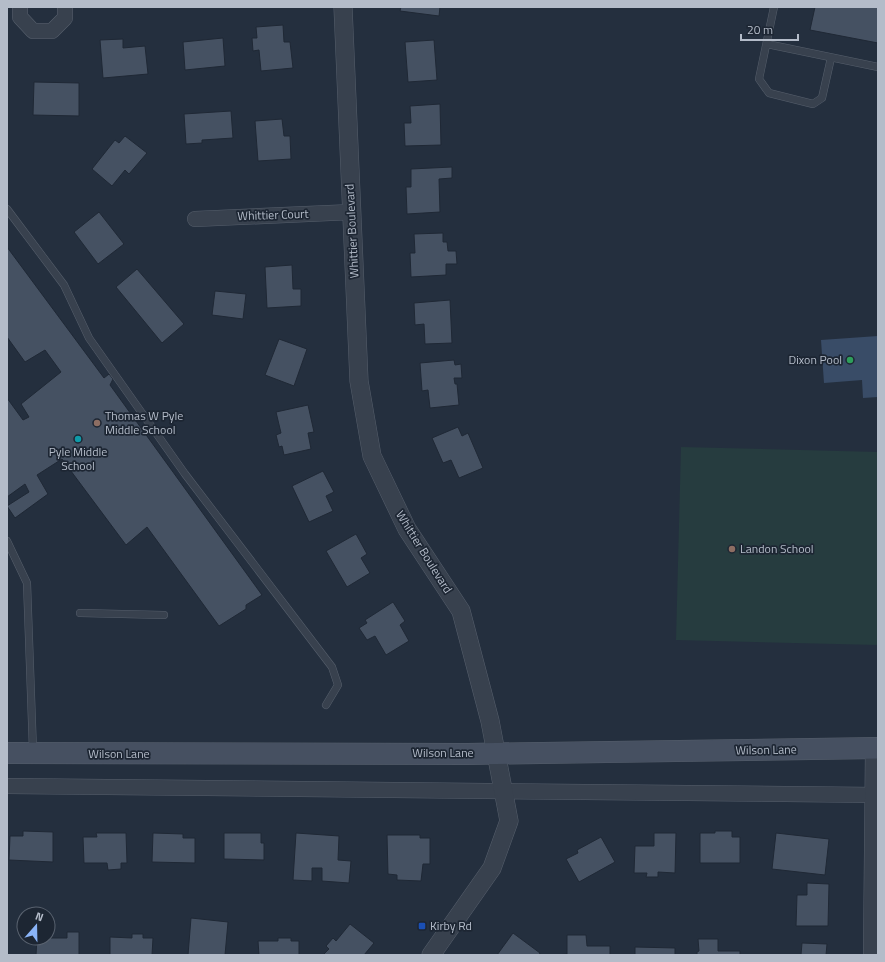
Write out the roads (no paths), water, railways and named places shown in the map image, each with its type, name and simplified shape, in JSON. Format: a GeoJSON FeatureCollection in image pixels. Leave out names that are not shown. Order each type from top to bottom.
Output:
{"type":"FeatureCollection","features":[{"type":"Feature","properties":{"kind":"main road","name":"Wilson Lane"},"geometry":{"type":"LineString","coordinates":[[7,753],[496,752],[876,748]]}},
{"type":"Feature","properties":{"kind":"street"},"geometry":{"type":"LineString","coordinates":[[20,7],[20,17],[33,31],[52,31],[65,18],[65,7]]}},
{"type":"Feature","properties":{"kind":"street","name":"Whittier Boulevard"},"geometry":{"type":"LineString","coordinates":[[343,7],[359,381],[372,456],[407,529],[461,611],[496,752],[509,821],[492,868],[432,955]]}},
{"type":"Feature","properties":{"kind":"street","name":"Whittier Court"},"geometry":{"type":"LineString","coordinates":[[195,219],[352,212]]}},
{"type":"Feature","properties":{"kind":"street"},"geometry":{"type":"LineString","coordinates":[[871,955],[876,748]]}},
{"type":"Feature","properties":{"kind":"street"},"geometry":{"type":"LineString","coordinates":[[7,786],[875,795]]}},
{"type":"Feature","properties":{"kind":"lane"},"geometry":{"type":"LineString","coordinates":[[774,7],[759,79],[769,93],[813,104],[822,98],[831,58]]}},
{"type":"Feature","properties":{"kind":"lane"},"geometry":{"type":"LineString","coordinates":[[766,44],[878,67]]}},
{"type":"Feature","properties":{"kind":"lane"},"geometry":{"type":"LineString","coordinates":[[7,209],[64,285],[88,338],[185,474],[332,666],[338,685],[326,704]]}},
{"type":"Feature","properties":{"kind":"lane"},"geometry":{"type":"LineString","coordinates":[[7,542],[27,583],[33,754]]}},
{"type":"Feature","properties":{"kind":"lane"},"geometry":{"type":"LineString","coordinates":[[80,613],[164,615]]}},
{"type":"Feature","properties":{"kind":"water","name":"Dixon Pool"},"geometry":{"type":"Polygon","coordinates":[[[878,336],[878,397],[863,398],[862,380],[824,383],[821,340],[878,336]]]}},
{"type":"Feature","properties":{"kind":"place","name":"Dixon Pool"},"geometry":{"type":"Point","coordinates":[850,360]}},
{"type":"Feature","properties":{"kind":"place","name":"Thomas W Pyle Middle School"},"geometry":{"type":"Point","coordinates":[97,423]}},
{"type":"Feature","properties":{"kind":"place","name":"Pyle Middle School"},"geometry":{"type":"Point","coordinates":[78,439]}},
{"type":"Feature","properties":{"kind":"place","name":"Landon School"},"geometry":{"type":"Point","coordinates":[732,549]}},
{"type":"Feature","properties":{"kind":"place","name":"Kirby Rd"},"geometry":{"type":"Point","coordinates":[422,926]}}]}
